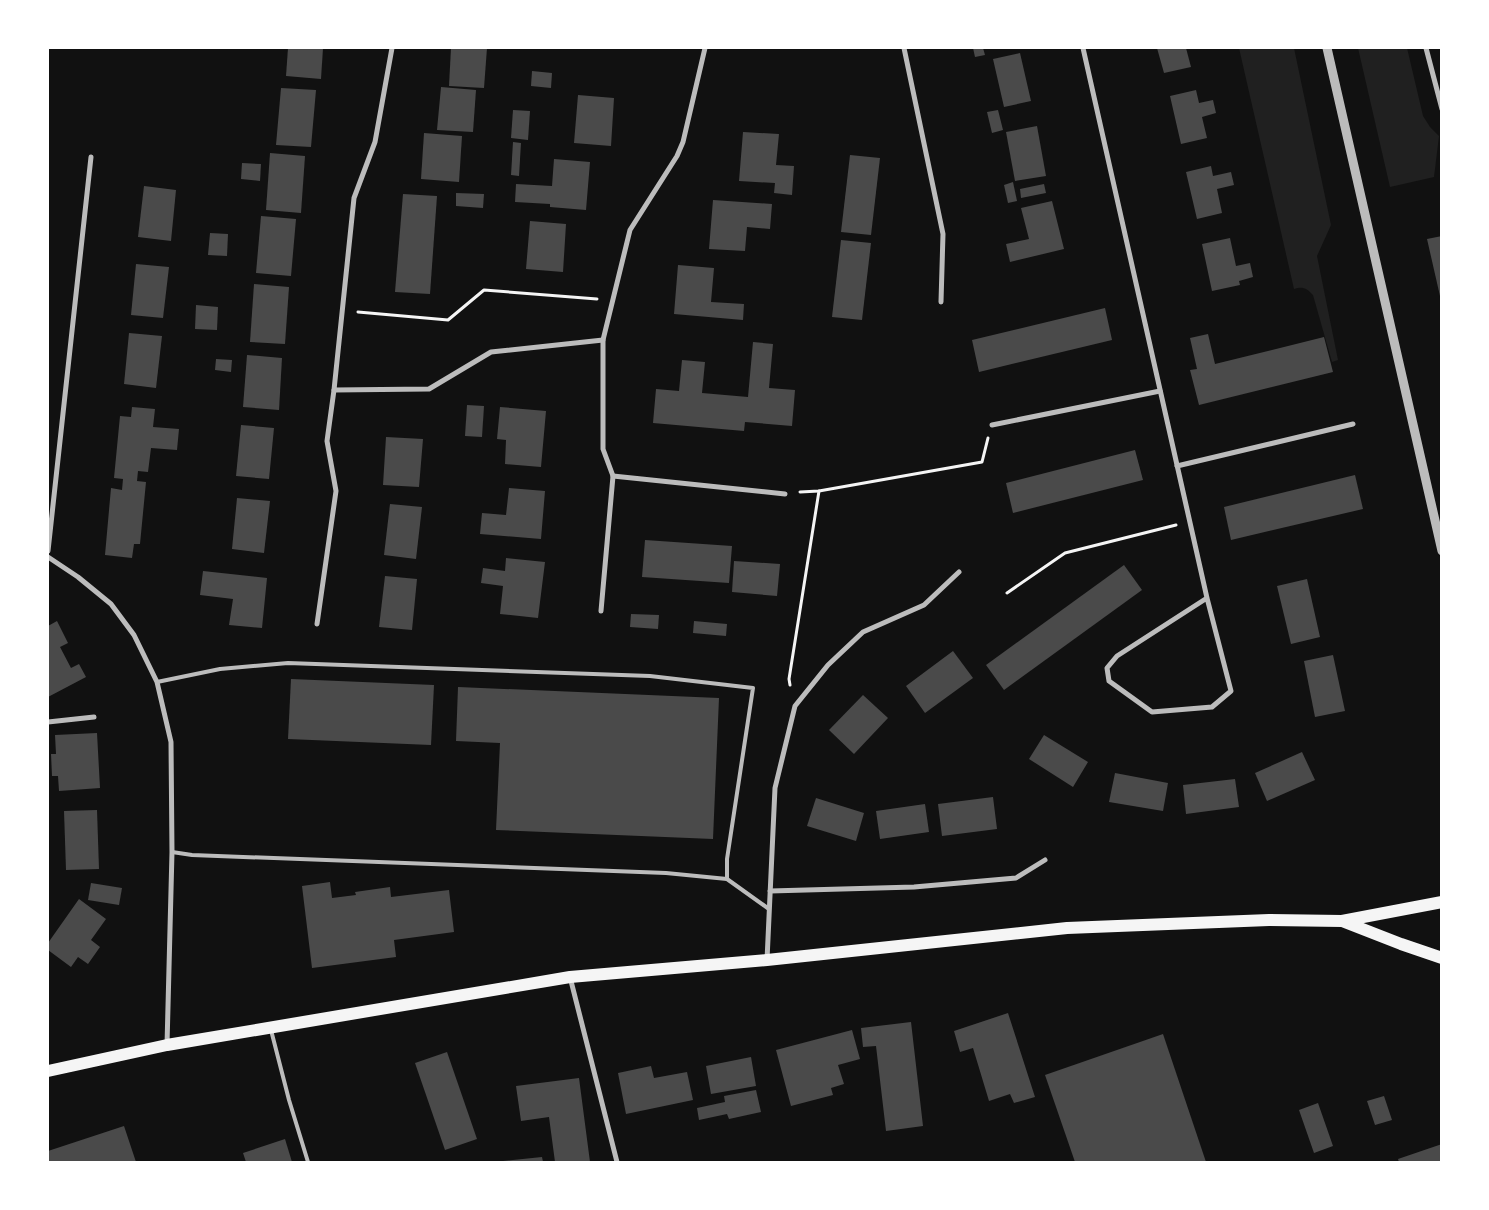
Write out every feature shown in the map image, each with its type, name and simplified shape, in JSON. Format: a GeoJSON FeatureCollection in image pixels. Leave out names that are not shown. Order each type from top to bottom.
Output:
{"type":"FeatureCollection","features":[{"type":"Feature","properties":{"kind":"main road"},"geometry":{"type":"LineString","coordinates":[[48,1071],[167,1045],[570,977],[766,960],[1067,928],[1269,920],[1342,922],[1442,902]]}},
{"type":"Feature","properties":{"kind":"main road"},"geometry":{"type":"LineString","coordinates":[[1342,922],[1442,958]]}},
{"type":"Feature","properties":{"kind":"street"},"geometry":{"type":"LineString","coordinates":[[317,624],[336,491],[328,441],[354,198],[375,142],[392,48]]}},
{"type":"Feature","properties":{"kind":"street"},"geometry":{"type":"LineString","coordinates":[[601,611],[613,476],[603,448],[603,340],[630,230],[677,156],[683,142],[706,48]]}},
{"type":"Feature","properties":{"kind":"street"},"geometry":{"type":"LineString","coordinates":[[904,48],[943,234],[941,302]]}},
{"type":"Feature","properties":{"kind":"street"},"geometry":{"type":"LineString","coordinates":[[1082,48],[1189,521],[1231,691],[1212,707],[1152,712],[1109,681],[1107,668],[1117,656],[1207,598]]}},
{"type":"Feature","properties":{"kind":"street"},"geometry":{"type":"LineString","coordinates":[[1327,48],[1442,551]]}},
{"type":"Feature","properties":{"kind":"street"},"geometry":{"type":"LineString","coordinates":[[1426,48],[1442,109]]}},
{"type":"Feature","properties":{"kind":"street"},"geometry":{"type":"LineString","coordinates":[[48,551],[91,157]]}},
{"type":"Feature","properties":{"kind":"street"},"geometry":{"type":"LineString","coordinates":[[334,390],[429,389],[491,352],[603,340]]}},
{"type":"Feature","properties":{"kind":"street"},"geometry":{"type":"LineString","coordinates":[[992,425],[1160,391]]}},
{"type":"Feature","properties":{"kind":"street"},"geometry":{"type":"LineString","coordinates":[[1177,466],[1353,424]]}},
{"type":"Feature","properties":{"kind":"street"},"geometry":{"type":"LineString","coordinates":[[613,476],[785,494]]}},
{"type":"Feature","properties":{"kind":"street"},"geometry":{"type":"LineString","coordinates":[[48,557],[78,577],[111,604],[134,635],[157,682],[171,742],[172,852],[167,1045]]}},
{"type":"Feature","properties":{"kind":"street"},"geometry":{"type":"LineString","coordinates":[[766,960],[775,788],[795,706],[828,665],[863,632],[924,605],[960,572]]}},
{"type":"Feature","properties":{"kind":"street"},"geometry":{"type":"LineString","coordinates":[[48,722],[94,717]]}},
{"type":"Feature","properties":{"kind":"street"},"geometry":{"type":"LineString","coordinates":[[770,891],[914,887],[1016,878],[1045,860]]}},
{"type":"Feature","properties":{"kind":"street"},"geometry":{"type":"LineString","coordinates":[[570,977],[617,1162]]}},
{"type":"Feature","properties":{"kind":"lane"},"geometry":{"type":"LineString","coordinates":[[157,682],[220,669],[288,662],[650,676],[753,688],[727,859],[727,878]]}},
{"type":"Feature","properties":{"kind":"lane"},"geometry":{"type":"LineString","coordinates":[[172,852],[192,855],[666,873],[727,878],[769,909]]}},
{"type":"Feature","properties":{"kind":"lane"},"geometry":{"type":"LineString","coordinates":[[271,1028],[289,1100],[308,1162]]}},
{"type":"Feature","properties":{"kind":"path"},"geometry":{"type":"LineString","coordinates":[[342,310],[448,320],[484,290],[613,300]]}},
{"type":"Feature","properties":{"kind":"path"},"geometry":{"type":"LineString","coordinates":[[785,494],[819,491],[982,462],[992,425]]}},
{"type":"Feature","properties":{"kind":"path"},"geometry":{"type":"LineString","coordinates":[[795,706],[789,679],[819,491]]}},
{"type":"Feature","properties":{"kind":"path"},"geometry":{"type":"LineString","coordinates":[[1007,593],[1065,553],[1189,521]]}},
{"type":"Feature","properties":{"kind":"shaded area"},"geometry":{"type":"Polygon","coordinates":[[[1239,48],[1294,48],[1331,225],[1317,256],[1338,360],[1332,362],[1313,295],[1304,288],[1294,289],[1239,48]]]}},
{"type":"Feature","properties":{"kind":"shaded area"},"geometry":{"type":"Polygon","coordinates":[[[1358,48],[1407,48],[1423,116],[1439,136],[1434,177],[1390,187],[1358,48]]]}},
{"type":"Feature","properties":{"kind":"building"},"geometry":{"type":"Polygon","coordinates":[[[288,48],[323,48],[321,79],[286,76],[288,48]]]}},
{"type":"Feature","properties":{"kind":"building"},"geometry":{"type":"Polygon","coordinates":[[[451,48],[487,48],[484,88],[449,86],[451,48]]]}},
{"type":"Feature","properties":{"kind":"building"},"geometry":{"type":"Polygon","coordinates":[[[973,48],[983,48],[985,55],[975,57],[973,48]]]}},
{"type":"Feature","properties":{"kind":"building"},"geometry":{"type":"Polygon","coordinates":[[[1157,48],[1186,48],[1191,67],[1164,73],[1157,48]]]}},
{"type":"Feature","properties":{"kind":"building"},"geometry":{"type":"Polygon","coordinates":[[[1020,53],[1031,101],[1004,107],[993,59],[1020,53]]]}},
{"type":"Feature","properties":{"kind":"building"},"geometry":{"type":"Polygon","coordinates":[[[532,71],[552,73],[551,88],[531,86],[532,71]]]}},
{"type":"Feature","properties":{"kind":"building"},"geometry":{"type":"Polygon","coordinates":[[[441,87],[476,90],[473,132],[437,130],[441,87]]]}},
{"type":"Feature","properties":{"kind":"building"},"geometry":{"type":"Polygon","coordinates":[[[281,88],[316,90],[311,147],[276,145],[281,88]]]}},
{"type":"Feature","properties":{"kind":"building"},"geometry":{"type":"Polygon","coordinates":[[[1196,90],[1199,103],[1213,100],[1216,113],[1202,117],[1207,138],[1181,144],[1170,96],[1196,90]]]}},
{"type":"Feature","properties":{"kind":"building"},"geometry":{"type":"Polygon","coordinates":[[[578,95],[614,98],[611,146],[574,143],[578,95]]]}},
{"type":"Feature","properties":{"kind":"building"},"geometry":{"type":"Polygon","coordinates":[[[513,110],[530,111],[528,140],[511,138],[513,110]]]}},
{"type":"Feature","properties":{"kind":"building"},"geometry":{"type":"Polygon","coordinates":[[[998,110],[1003,130],[992,133],[987,112],[998,110]]]}},
{"type":"Feature","properties":{"kind":"building"},"geometry":{"type":"Polygon","coordinates":[[[1037,126],[1046,176],[1015,181],[1006,132],[1037,126]]]}},
{"type":"Feature","properties":{"kind":"building"},"geometry":{"type":"Polygon","coordinates":[[[743,132],[779,134],[776,165],[794,166],[792,195],[774,193],[775,183],[739,181],[743,132]]]}},
{"type":"Feature","properties":{"kind":"building"},"geometry":{"type":"Polygon","coordinates":[[[424,133],[462,136],[459,182],[421,179],[424,133]]]}},
{"type":"Feature","properties":{"kind":"building"},"geometry":{"type":"Polygon","coordinates":[[[513,142],[521,143],[519,176],[511,175],[513,142]]]}},
{"type":"Feature","properties":{"kind":"building"},"geometry":{"type":"Polygon","coordinates":[[[270,153],[305,156],[301,213],[266,210],[270,153]]]}},
{"type":"Feature","properties":{"kind":"building"},"geometry":{"type":"Polygon","coordinates":[[[850,155],[880,158],[871,235],[841,232],[850,155]]]}},
{"type":"Feature","properties":{"kind":"building"},"geometry":{"type":"Polygon","coordinates":[[[554,159],[590,162],[586,210],[550,207],[550,204],[515,202],[516,184],[552,186],[554,159]]]}},
{"type":"Feature","properties":{"kind":"building"},"geometry":{"type":"Polygon","coordinates":[[[242,163],[261,164],[260,181],[241,179],[242,163]]]}},
{"type":"Feature","properties":{"kind":"building"},"geometry":{"type":"Polygon","coordinates":[[[1211,166],[1213,176],[1231,172],[1234,185],[1217,189],[1222,213],[1197,219],[1186,172],[1211,166]]]}},
{"type":"Feature","properties":{"kind":"building"},"geometry":{"type":"Polygon","coordinates":[[[1013,182],[1017,201],[1008,203],[1004,185],[1013,182]]]}},
{"type":"Feature","properties":{"kind":"building"},"geometry":{"type":"Polygon","coordinates":[[[1044,184],[1046,193],[1021,198],[1020,189],[1044,184]]]}},
{"type":"Feature","properties":{"kind":"building"},"geometry":{"type":"Polygon","coordinates":[[[144,186],[176,190],[171,241],[138,237],[144,186]]]}},
{"type":"Feature","properties":{"kind":"building"},"geometry":{"type":"Polygon","coordinates":[[[456,193],[484,194],[483,208],[456,206],[456,193]]]}},
{"type":"Feature","properties":{"kind":"building"},"geometry":{"type":"Polygon","coordinates":[[[403,194],[437,196],[430,294],[395,292],[403,194]]]}},
{"type":"Feature","properties":{"kind":"building"},"geometry":{"type":"Polygon","coordinates":[[[713,200],[772,204],[770,229],[747,227],[745,251],[709,249],[713,200]]]}},
{"type":"Feature","properties":{"kind":"building"},"geometry":{"type":"Polygon","coordinates":[[[1052,201],[1064,249],[1010,262],[1006,244],[1029,239],[1021,208],[1052,201]]]}},
{"type":"Feature","properties":{"kind":"building"},"geometry":{"type":"Polygon","coordinates":[[[261,216],[296,219],[291,276],[256,273],[261,216]]]}},
{"type":"Feature","properties":{"kind":"building"},"geometry":{"type":"Polygon","coordinates":[[[530,221],[566,224],[563,272],[526,269],[530,221]]]}},
{"type":"Feature","properties":{"kind":"building"},"geometry":{"type":"Polygon","coordinates":[[[210,233],[228,234],[227,256],[208,255],[210,233]]]}},
{"type":"Feature","properties":{"kind":"building"},"geometry":{"type":"Polygon","coordinates":[[[1442,236],[1442,296],[1440,296],[1427,239],[1442,236]]]}},
{"type":"Feature","properties":{"kind":"building"},"geometry":{"type":"Polygon","coordinates":[[[1230,238],[1236,266],[1250,263],[1253,277],[1239,281],[1240,285],[1212,291],[1202,244],[1230,238]]]}},
{"type":"Feature","properties":{"kind":"building"},"geometry":{"type":"Polygon","coordinates":[[[841,240],[871,243],[862,320],[832,317],[841,240]]]}},
{"type":"Feature","properties":{"kind":"building"},"geometry":{"type":"Polygon","coordinates":[[[136,264],[169,267],[163,318],[131,315],[136,264]]]}},
{"type":"Feature","properties":{"kind":"building"},"geometry":{"type":"Polygon","coordinates":[[[678,265],[714,268],[711,302],[744,304],[743,320],[674,314],[678,265]]]}},
{"type":"Feature","properties":{"kind":"building"},"geometry":{"type":"Polygon","coordinates":[[[254,284],[289,287],[285,344],[250,342],[254,284]]]}},
{"type":"Feature","properties":{"kind":"building"},"geometry":{"type":"Polygon","coordinates":[[[196,305],[218,307],[217,330],[195,329],[196,305]]]}},
{"type":"Feature","properties":{"kind":"building"},"geometry":{"type":"Polygon","coordinates":[[[1105,308],[1112,340],[979,372],[972,340],[1105,308]]]}},
{"type":"Feature","properties":{"kind":"building"},"geometry":{"type":"Polygon","coordinates":[[[129,333],[162,336],[156,388],[124,384],[129,333]]]}},
{"type":"Feature","properties":{"kind":"building"},"geometry":{"type":"Polygon","coordinates":[[[1208,334],[1215,364],[1324,337],[1333,372],[1199,405],[1190,370],[1197,369],[1190,338],[1208,334]]]}},
{"type":"Feature","properties":{"kind":"building"},"geometry":{"type":"Polygon","coordinates":[[[753,342],[773,344],[769,388],[795,390],[792,426],[745,422],[744,431],[653,423],[656,389],[679,391],[682,360],[705,362],[702,393],[748,397],[753,342]]]}},
{"type":"Feature","properties":{"kind":"building"},"geometry":{"type":"Polygon","coordinates":[[[247,355],[282,358],[279,410],[243,407],[247,355]]]}},
{"type":"Feature","properties":{"kind":"building"},"geometry":{"type":"Polygon","coordinates":[[[216,359],[232,360],[231,372],[215,370],[216,359]]]}},
{"type":"Feature","properties":{"kind":"building"},"geometry":{"type":"Polygon","coordinates":[[[467,405],[484,406],[482,437],[465,436],[467,405]]]}},
{"type":"Feature","properties":{"kind":"building"},"geometry":{"type":"Polygon","coordinates":[[[132,407],[155,409],[153,427],[179,429],[177,450],[151,448],[148,472],[138,471],[137,481],[146,482],[140,544],[134,544],[132,558],[105,555],[111,488],[122,490],[123,479],[114,478],[120,416],[131,417],[132,407]]]}},
{"type":"Feature","properties":{"kind":"building"},"geometry":{"type":"Polygon","coordinates":[[[500,407],[546,411],[541,467],[505,464],[506,440],[497,439],[500,407]]]}},
{"type":"Feature","properties":{"kind":"building"},"geometry":{"type":"Polygon","coordinates":[[[241,425],[274,428],[269,479],[236,476],[241,425]]]}},
{"type":"Feature","properties":{"kind":"building"},"geometry":{"type":"Polygon","coordinates":[[[386,437],[423,439],[419,487],[383,485],[386,437]]]}},
{"type":"Feature","properties":{"kind":"building"},"geometry":{"type":"Polygon","coordinates":[[[1135,450],[1143,480],[1013,513],[1006,483],[1135,450]]]}},
{"type":"Feature","properties":{"kind":"building"},"geometry":{"type":"Polygon","coordinates":[[[1355,475],[1363,509],[1231,540],[1224,507],[1355,475]]]}},
{"type":"Feature","properties":{"kind":"building"},"geometry":{"type":"Polygon","coordinates":[[[509,488],[545,491],[541,539],[480,534],[482,513],[506,515],[509,488]]]}},
{"type":"Feature","properties":{"kind":"building"},"geometry":{"type":"Polygon","coordinates":[[[237,498],[270,501],[264,553],[232,549],[237,498]]]}},
{"type":"Feature","properties":{"kind":"building"},"geometry":{"type":"Polygon","coordinates":[[[390,504],[422,507],[416,559],[384,555],[390,504]]]}},
{"type":"Feature","properties":{"kind":"building"},"geometry":{"type":"Polygon","coordinates":[[[645,540],[732,546],[729,583],[642,577],[645,540]]]}},
{"type":"Feature","properties":{"kind":"building"},"geometry":{"type":"Polygon","coordinates":[[[506,558],[545,562],[538,618],[500,614],[503,586],[481,583],[483,568],[505,571],[506,558]]]}},
{"type":"Feature","properties":{"kind":"building"},"geometry":{"type":"Polygon","coordinates":[[[734,561],[780,564],[777,596],[732,592],[734,561]]]}},
{"type":"Feature","properties":{"kind":"building"},"geometry":{"type":"Polygon","coordinates":[[[1124,565],[1142,590],[1004,690],[986,665],[1124,565]]]}},
{"type":"Feature","properties":{"kind":"building"},"geometry":{"type":"Polygon","coordinates":[[[203,571],[267,578],[262,628],[229,625],[233,599],[200,595],[203,571]]]}},
{"type":"Feature","properties":{"kind":"building"},"geometry":{"type":"Polygon","coordinates":[[[385,576],[417,579],[412,630],[379,627],[385,576]]]}},
{"type":"Feature","properties":{"kind":"building"},"geometry":{"type":"Polygon","coordinates":[[[1307,579],[1320,637],[1291,644],[1277,586],[1307,579]]]}},
{"type":"Feature","properties":{"kind":"building"},"geometry":{"type":"Polygon","coordinates":[[[631,614],[659,615],[658,629],[630,627],[631,614]]]}},
{"type":"Feature","properties":{"kind":"building"},"geometry":{"type":"Polygon","coordinates":[[[57,621],[68,643],[60,647],[71,668],[79,664],[86,677],[48,697],[48,626],[57,621]]]}},
{"type":"Feature","properties":{"kind":"building"},"geometry":{"type":"Polygon","coordinates":[[[694,621],[727,624],[726,636],[693,633],[694,621]]]}},
{"type":"Feature","properties":{"kind":"building"},"geometry":{"type":"Polygon","coordinates":[[[953,651],[973,678],[925,713],[906,686],[953,651]]]}},
{"type":"Feature","properties":{"kind":"building"},"geometry":{"type":"Polygon","coordinates":[[[1333,655],[1345,711],[1315,717],[1304,661],[1333,655]]]}},
{"type":"Feature","properties":{"kind":"building"},"geometry":{"type":"Polygon","coordinates":[[[291,679],[434,685],[431,745],[288,739],[291,679]]]}},
{"type":"Feature","properties":{"kind":"building"},"geometry":{"type":"Polygon","coordinates":[[[458,687],[719,698],[713,839],[496,830],[500,743],[456,741],[458,687]]]}},
{"type":"Feature","properties":{"kind":"building"},"geometry":{"type":"Polygon","coordinates":[[[863,695],[888,718],[854,754],[829,730],[863,695]]]}},
{"type":"Feature","properties":{"kind":"building"},"geometry":{"type":"Polygon","coordinates":[[[97,733],[100,788],[59,791],[58,776],[52,776],[51,754],[56,754],[55,735],[97,733]]]}},
{"type":"Feature","properties":{"kind":"building"},"geometry":{"type":"Polygon","coordinates":[[[1044,735],[1088,762],[1073,787],[1029,759],[1044,735]]]}},
{"type":"Feature","properties":{"kind":"building"},"geometry":{"type":"Polygon","coordinates":[[[1302,752],[1315,780],[1267,801],[1255,773],[1302,752]]]}},
{"type":"Feature","properties":{"kind":"building"},"geometry":{"type":"Polygon","coordinates":[[[1115,773],[1168,783],[1163,811],[1109,802],[1115,773]]]}},
{"type":"Feature","properties":{"kind":"building"},"geometry":{"type":"Polygon","coordinates":[[[1235,779],[1239,807],[1186,814],[1183,785],[1235,779]]]}},
{"type":"Feature","properties":{"kind":"building"},"geometry":{"type":"Polygon","coordinates":[[[993,797],[997,829],[942,836],[938,804],[993,797]]]}},
{"type":"Feature","properties":{"kind":"building"},"geometry":{"type":"Polygon","coordinates":[[[816,798],[864,813],[856,841],[807,826],[816,798]]]}},
{"type":"Feature","properties":{"kind":"building"},"geometry":{"type":"Polygon","coordinates":[[[925,804],[929,832],[880,839],[876,811],[925,804]]]}},
{"type":"Feature","properties":{"kind":"building"},"geometry":{"type":"Polygon","coordinates":[[[97,810],[99,869],[66,870],[64,811],[97,810]]]}},
{"type":"Feature","properties":{"kind":"building"},"geometry":{"type":"Polygon","coordinates":[[[330,882],[332,898],[356,895],[355,892],[390,887],[391,897],[449,890],[454,932],[394,940],[396,957],[312,968],[302,886],[330,882]]]}},
{"type":"Feature","properties":{"kind":"building"},"geometry":{"type":"Polygon","coordinates":[[[91,883],[122,888],[119,905],[88,900],[91,883]]]}},
{"type":"Feature","properties":{"kind":"building"},"geometry":{"type":"Polygon","coordinates":[[[79,899],[106,919],[91,940],[100,947],[88,964],[78,957],[71,967],[48,950],[48,943],[79,899]]]}},
{"type":"Feature","properties":{"kind":"building"},"geometry":{"type":"Polygon","coordinates":[[[1008,1013],[1035,1097],[1014,1103],[1010,1094],[989,1101],[973,1048],[960,1052],[954,1031],[1008,1013]]]}},
{"type":"Feature","properties":{"kind":"building"},"geometry":{"type":"Polygon","coordinates":[[[911,1022],[923,1126],[886,1131],[876,1046],[863,1047],[861,1028],[911,1022]]]}},
{"type":"Feature","properties":{"kind":"building"},"geometry":{"type":"Polygon","coordinates":[[[852,1030],[860,1059],[838,1065],[844,1084],[831,1088],[833,1095],[791,1106],[776,1050],[852,1030]]]}},
{"type":"Feature","properties":{"kind":"building"},"geometry":{"type":"Polygon","coordinates":[[[1163,1034],[1206,1162],[1075,1162],[1045,1075],[1163,1034]]]}},
{"type":"Feature","properties":{"kind":"building"},"geometry":{"type":"Polygon","coordinates":[[[447,1052],[477,1139],[445,1150],[415,1063],[447,1052]]]}},
{"type":"Feature","properties":{"kind":"building"},"geometry":{"type":"Polygon","coordinates":[[[751,1057],[756,1086],[711,1094],[706,1066],[751,1057]]]}},
{"type":"Feature","properties":{"kind":"building"},"geometry":{"type":"Polygon","coordinates":[[[651,1066],[654,1078],[687,1072],[693,1100],[626,1114],[618,1073],[651,1066]]]}},
{"type":"Feature","properties":{"kind":"building"},"geometry":{"type":"Polygon","coordinates":[[[579,1078],[590,1162],[555,1162],[549,1117],[521,1121],[516,1086],[579,1078]]]}},
{"type":"Feature","properties":{"kind":"building"},"geometry":{"type":"Polygon","coordinates":[[[756,1090],[761,1112],[729,1119],[727,1114],[699,1120],[697,1108],[725,1102],[724,1096],[756,1090]]]}},
{"type":"Feature","properties":{"kind":"building"},"geometry":{"type":"Polygon","coordinates":[[[1384,1096],[1392,1120],[1375,1125],[1367,1101],[1384,1096]]]}},
{"type":"Feature","properties":{"kind":"building"},"geometry":{"type":"Polygon","coordinates":[[[1318,1103],[1333,1146],[1314,1153],[1299,1110],[1318,1103]]]}},
{"type":"Feature","properties":{"kind":"building"},"geometry":{"type":"Polygon","coordinates":[[[124,1126],[136,1162],[48,1162],[48,1151],[124,1126]]]}},
{"type":"Feature","properties":{"kind":"building"},"geometry":{"type":"Polygon","coordinates":[[[285,1139],[292,1162],[246,1162],[243,1153],[285,1139]]]}},
{"type":"Feature","properties":{"kind":"building"},"geometry":{"type":"Polygon","coordinates":[[[1442,1144],[1442,1162],[1399,1162],[1398,1159],[1442,1144]]]}},
{"type":"Feature","properties":{"kind":"building"},"geometry":{"type":"Polygon","coordinates":[[[542,1157],[543,1162],[503,1162],[503,1161],[542,1157]]]}}]}
